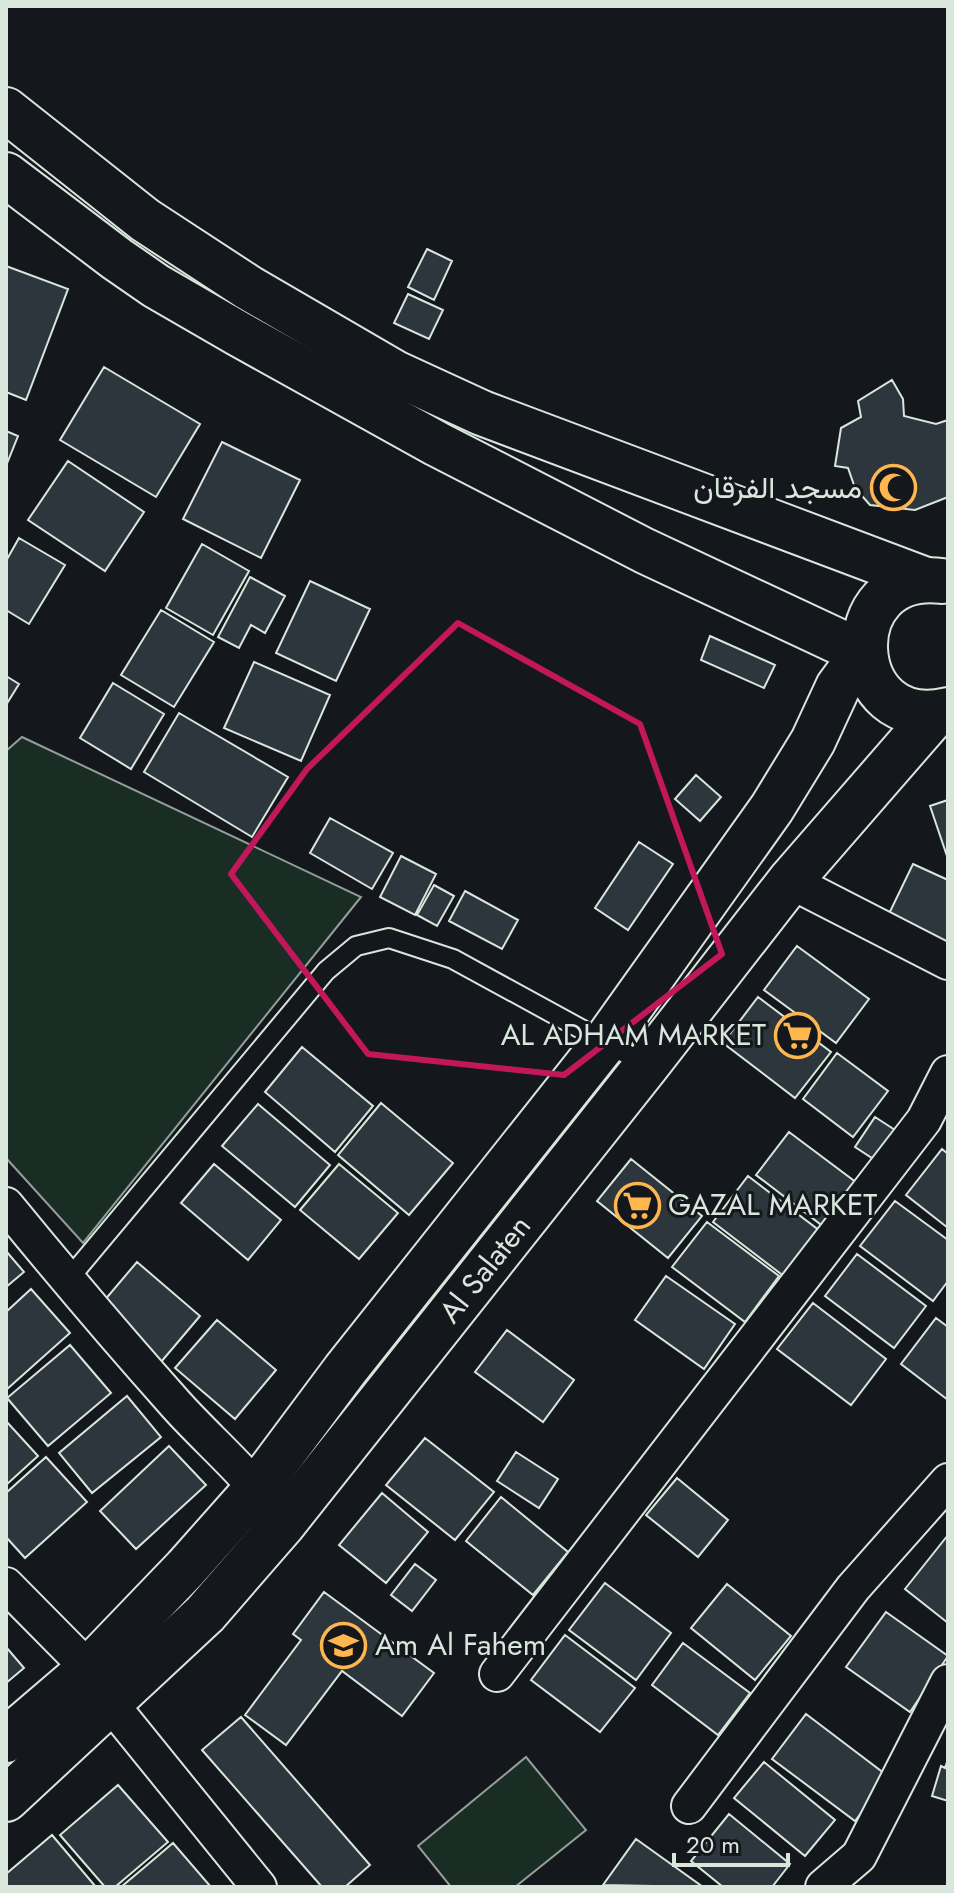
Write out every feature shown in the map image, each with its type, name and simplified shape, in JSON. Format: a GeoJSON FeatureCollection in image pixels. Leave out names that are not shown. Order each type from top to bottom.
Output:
{"type":"FeatureCollection","features":[{"type":"Feature","properties":{"kind":"main road"},"geometry":{"type":"LineString","coordinates":[[6,110],[145,220],[249,288],[395,373],[482,413],[937,581]]}},
{"type":"Feature","properties":{"kind":"main road"},"geometry":{"type":"LineString","coordinates":[[6,175],[156,286],[239,334],[437,444],[631,544],[863,653]]}},
{"type":"Feature","properties":{"kind":"main road"},"geometry":{"type":"LineString","coordinates":[[937,581],[903,585],[886,596],[873,613],[865,632],[863,653],[868,673],[880,691],[896,704],[915,712],[942,711]]}},
{"type":"Feature","properties":{"kind":"main road","name":"Al Salaten"},"geometry":{"type":"LineString","coordinates":[[6,1799],[99,1686],[186,1568],[257,1488],[345,1370],[606,1041],[772,808],[813,741],[838,687],[863,653]]}},
{"type":"Feature","properties":{"kind":"main road","name":"Al Salaten"},"geometry":{"type":"LineString","coordinates":[[6,1740],[99,1686],[205,1614],[283,1524],[790,881],[942,711]]}},
{"type":"Feature","properties":{"kind":"street"},"geometry":{"type":"LineString","coordinates":[[790,881],[948,962]]}},
{"type":"Feature","properties":{"kind":"street"},"geometry":{"type":"LineString","coordinates":[[497,1674],[924,1120],[948,1073]]}},
{"type":"Feature","properties":{"kind":"street"},"geometry":{"type":"LineString","coordinates":[[6,1205],[67,1281],[174,1403],[257,1488],[283,1524]]}},
{"type":"Feature","properties":{"kind":"street"},"geometry":{"type":"LineString","coordinates":[[689,1806],[853,1588],[948,1481]]}},
{"type":"Feature","properties":{"kind":"street"},"geometry":{"type":"LineString","coordinates":[[6,1585],[99,1686],[259,1887]]}},
{"type":"Feature","properties":{"kind":"street"},"geometry":{"type":"LineString","coordinates":[[823,1887],[859,1856],[944,1698]]}},
{"type":"Feature","properties":{"kind":"lane"},"geometry":{"type":"LineString","coordinates":[[67,1281],[326,971],[356,946],[389,938],[453,959],[647,1065]]}},
{"type":"Feature","properties":{"kind":"highlighted area"},"geometry":{"type":"Polygon","coordinates":[[[458,623],[640,724],[722,954],[564,1075],[368,1054],[231,874],[307,769],[458,623]]]}},
{"type":"Feature","properties":{"kind":"green space"},"geometry":{"type":"Polygon","coordinates":[[[22,737],[361,897],[83,1243],[6,1158],[6,751],[22,737]]]}},
{"type":"Feature","properties":{"kind":"green space"},"geometry":{"type":"Polygon","coordinates":[[[526,1757],[586,1830],[515,1887],[451,1887],[418,1846],[526,1757]]]}},
{"type":"Feature","properties":{"kind":"building"},"geometry":{"type":"Polygon","coordinates":[[[427,249],[452,261],[434,300],[408,287],[427,249]]]}},
{"type":"Feature","properties":{"kind":"building"},"geometry":{"type":"Polygon","coordinates":[[[6,266],[68,289],[26,400],[6,392],[6,266]]]}},
{"type":"Feature","properties":{"kind":"building"},"geometry":{"type":"Polygon","coordinates":[[[408,294],[443,310],[429,339],[394,323],[408,294]]]}},
{"type":"Feature","properties":{"kind":"building"},"geometry":{"type":"Polygon","coordinates":[[[104,367],[200,424],[156,497],[60,440],[104,367]]]}},
{"type":"Feature","properties":{"kind":"building"},"geometry":{"type":"Polygon","coordinates":[[[892,380],[903,399],[904,416],[936,424],[948,420],[948,497],[915,510],[870,505],[855,488],[848,468],[835,466],[841,428],[861,417],[858,401],[892,380]]]}},
{"type":"Feature","properties":{"kind":"building"},"geometry":{"type":"Polygon","coordinates":[[[6,431],[18,436],[6,466],[6,431]]]}},
{"type":"Feature","properties":{"kind":"building"},"geometry":{"type":"Polygon","coordinates":[[[222,442],[300,480],[261,558],[183,519],[222,442]]]}},
{"type":"Feature","properties":{"kind":"building"},"geometry":{"type":"Polygon","coordinates":[[[68,461],[144,512],[105,571],[28,520],[68,461]]]}},
{"type":"Feature","properties":{"kind":"building"},"geometry":{"type":"Polygon","coordinates":[[[19,538],[65,565],[29,624],[6,610],[6,561],[19,538]]]}},
{"type":"Feature","properties":{"kind":"building"},"geometry":{"type":"Polygon","coordinates":[[[202,544],[249,571],[213,635],[166,608],[202,544]]]}},
{"type":"Feature","properties":{"kind":"building"},"geometry":{"type":"Polygon","coordinates":[[[250,577],[285,596],[265,633],[251,625],[239,648],[218,637],[250,577]]]}},
{"type":"Feature","properties":{"kind":"building"},"geometry":{"type":"Polygon","coordinates":[[[310,581],[370,609],[336,681],[276,653],[310,581]]]}},
{"type":"Feature","properties":{"kind":"building"},"geometry":{"type":"Polygon","coordinates":[[[161,610],[214,642],[174,707],[121,675],[161,610]]]}},
{"type":"Feature","properties":{"kind":"building"},"geometry":{"type":"Polygon","coordinates":[[[710,636],[775,665],[764,688],[701,660],[710,636]]]}},
{"type":"Feature","properties":{"kind":"building"},"geometry":{"type":"Polygon","coordinates":[[[254,662],[330,695],[301,761],[224,728],[254,662]]]}},
{"type":"Feature","properties":{"kind":"building"},"geometry":{"type":"Polygon","coordinates":[[[6,676],[19,684],[6,705],[6,676]]]}},
{"type":"Feature","properties":{"kind":"building"},"geometry":{"type":"Polygon","coordinates":[[[113,683],[164,714],[131,769],[80,738],[113,683]]]}},
{"type":"Feature","properties":{"kind":"building"},"geometry":{"type":"Polygon","coordinates":[[[179,713],[288,777],[252,837],[144,772],[179,713]]]}},
{"type":"Feature","properties":{"kind":"building"},"geometry":{"type":"Polygon","coordinates":[[[696,775],[721,797],[700,821],[675,799],[696,775]]]}},
{"type":"Feature","properties":{"kind":"building"},"geometry":{"type":"Polygon","coordinates":[[[948,800],[948,859],[930,806],[948,800]]]}},
{"type":"Feature","properties":{"kind":"building"},"geometry":{"type":"Polygon","coordinates":[[[330,818],[393,853],[372,889],[310,853],[330,818]]]}},
{"type":"Feature","properties":{"kind":"building"},"geometry":{"type":"Polygon","coordinates":[[[639,842],[673,864],[628,930],[595,908],[639,842]]]}},
{"type":"Feature","properties":{"kind":"building"},"geometry":{"type":"Polygon","coordinates":[[[401,856],[436,874],[415,915],[380,897],[401,856]]]}},
{"type":"Feature","properties":{"kind":"building"},"geometry":{"type":"Polygon","coordinates":[[[913,864],[948,880],[948,955],[884,924],[913,864]]]}},
{"type":"Feature","properties":{"kind":"building"},"geometry":{"type":"Polygon","coordinates":[[[434,885],[454,896],[437,926],[417,915],[434,885]]]}},
{"type":"Feature","properties":{"kind":"building"},"geometry":{"type":"Polygon","coordinates":[[[465,891],[518,920],[502,949],[449,921],[465,891]]]}},
{"type":"Feature","properties":{"kind":"building"},"geometry":{"type":"Polygon","coordinates":[[[797,946],[869,999],[836,1043],[764,990],[797,946]]]}},
{"type":"Feature","properties":{"kind":"building"},"geometry":{"type":"Polygon","coordinates":[[[758,997],[831,1052],[795,1098],[723,1043],[758,997]]]}},
{"type":"Feature","properties":{"kind":"building"},"geometry":{"type":"Polygon","coordinates":[[[302,1047],[373,1106],[335,1152],[265,1092],[302,1047]]]}},
{"type":"Feature","properties":{"kind":"building"},"geometry":{"type":"Polygon","coordinates":[[[837,1053],[888,1091],[853,1137],[803,1099],[837,1053]]]}},
{"type":"Feature","properties":{"kind":"building"},"geometry":{"type":"Polygon","coordinates":[[[381,1103],[453,1163],[409,1215],[338,1155],[381,1103]]]}},
{"type":"Feature","properties":{"kind":"building"},"geometry":{"type":"Polygon","coordinates":[[[258,1104],[330,1165],[295,1207],[222,1146],[258,1104]]]}},
{"type":"Feature","properties":{"kind":"building"},"geometry":{"type":"Polygon","coordinates":[[[875,1117],[895,1130],[875,1160],[855,1147],[875,1117]]]}},
{"type":"Feature","properties":{"kind":"building"},"geometry":{"type":"Polygon","coordinates":[[[789,1132],[857,1183],[824,1227],[756,1175],[789,1132]]]}},
{"type":"Feature","properties":{"kind":"building"},"geometry":{"type":"Polygon","coordinates":[[[942,1149],[948,1154],[948,1228],[906,1195],[942,1149]]]}},
{"type":"Feature","properties":{"kind":"building"},"geometry":{"type":"Polygon","coordinates":[[[631,1159],[702,1216],[668,1258],[597,1201],[631,1159]]]}},
{"type":"Feature","properties":{"kind":"building"},"geometry":{"type":"Polygon","coordinates":[[[214,1164],[281,1220],[248,1260],[181,1203],[214,1164]]]}},
{"type":"Feature","properties":{"kind":"building"},"geometry":{"type":"Polygon","coordinates":[[[339,1164],[398,1213],[359,1259],[300,1210],[339,1164]]]}},
{"type":"Feature","properties":{"kind":"building"},"geometry":{"type":"Polygon","coordinates":[[[748,1176],[820,1231],[785,1277],[713,1222],[748,1176]]]}},
{"type":"Feature","properties":{"kind":"building"},"geometry":{"type":"Polygon","coordinates":[[[895,1201],[948,1240],[948,1281],[933,1301],[860,1246],[895,1201]]]}},
{"type":"Feature","properties":{"kind":"building"},"geometry":{"type":"Polygon","coordinates":[[[707,1222],[779,1276],[745,1322],[672,1267],[707,1222]]]}},
{"type":"Feature","properties":{"kind":"building"},"geometry":{"type":"Polygon","coordinates":[[[6,1251],[24,1272],[6,1287],[6,1251]]]}},
{"type":"Feature","properties":{"kind":"building"},"geometry":{"type":"Polygon","coordinates":[[[857,1254],[926,1306],[894,1348],[825,1296],[857,1254]]]}},
{"type":"Feature","properties":{"kind":"building"},"geometry":{"type":"Polygon","coordinates":[[[137,1262],[200,1316],[161,1362],[98,1308],[137,1262]]]}},
{"type":"Feature","properties":{"kind":"building"},"geometry":{"type":"Polygon","coordinates":[[[666,1276],[735,1324],[704,1369],[635,1320],[666,1276]]]}},
{"type":"Feature","properties":{"kind":"building"},"geometry":{"type":"Polygon","coordinates":[[[31,1289],[70,1333],[6,1390],[6,1312],[31,1289]]]}},
{"type":"Feature","properties":{"kind":"building"},"geometry":{"type":"Polygon","coordinates":[[[813,1303],[886,1359],[851,1405],[777,1349],[813,1303]]]}},
{"type":"Feature","properties":{"kind":"building"},"geometry":{"type":"Polygon","coordinates":[[[936,1318],[948,1327],[948,1400],[901,1364],[936,1318]]]}},
{"type":"Feature","properties":{"kind":"building"},"geometry":{"type":"Polygon","coordinates":[[[217,1320],[276,1370],[235,1419],[175,1368],[217,1320]]]}},
{"type":"Feature","properties":{"kind":"building"},"geometry":{"type":"Polygon","coordinates":[[[507,1330],[574,1380],[543,1422],[475,1372],[507,1330]]]}},
{"type":"Feature","properties":{"kind":"building"},"geometry":{"type":"Polygon","coordinates":[[[70,1345],[111,1393],[48,1446],[7,1398],[70,1345]]]}},
{"type":"Feature","properties":{"kind":"building"},"geometry":{"type":"Polygon","coordinates":[[[127,1396],[161,1437],[92,1493],[59,1453],[127,1396]]]}},
{"type":"Feature","properties":{"kind":"building"},"geometry":{"type":"Polygon","coordinates":[[[6,1421],[38,1456],[6,1485],[6,1421]]]}},
{"type":"Feature","properties":{"kind":"building"},"geometry":{"type":"Polygon","coordinates":[[[425,1438],[494,1492],[455,1540],[386,1485],[425,1438]]]}},
{"type":"Feature","properties":{"kind":"building"},"geometry":{"type":"Polygon","coordinates":[[[169,1446],[206,1485],[136,1549],[100,1511],[169,1446]]]}},
{"type":"Feature","properties":{"kind":"building"},"geometry":{"type":"Polygon","coordinates":[[[516,1452],[558,1479],[539,1508],[497,1481],[516,1452]]]}},
{"type":"Feature","properties":{"kind":"building"},"geometry":{"type":"Polygon","coordinates":[[[46,1457],[87,1502],[25,1558],[6,1537],[6,1493],[46,1457]]]}},
{"type":"Feature","properties":{"kind":"building"},"geometry":{"type":"Polygon","coordinates":[[[677,1478],[728,1520],[698,1557],[646,1515],[677,1478]]]}},
{"type":"Feature","properties":{"kind":"building"},"geometry":{"type":"Polygon","coordinates":[[[382,1493],[428,1532],[386,1583],[339,1545],[382,1493]]]}},
{"type":"Feature","properties":{"kind":"building"},"geometry":{"type":"Polygon","coordinates":[[[501,1497],[568,1552],[533,1595],[466,1541],[501,1497]]]}},
{"type":"Feature","properties":{"kind":"building"},"geometry":{"type":"Polygon","coordinates":[[[948,1535],[948,1623],[905,1589],[948,1535]]]}},
{"type":"Feature","properties":{"kind":"building"},"geometry":{"type":"Polygon","coordinates":[[[415,1564],[436,1580],[412,1611],[391,1595],[415,1564]]]}},
{"type":"Feature","properties":{"kind":"building"},"geometry":{"type":"Polygon","coordinates":[[[605,1583],[671,1633],[636,1680],[569,1630],[605,1583]]]}},
{"type":"Feature","properties":{"kind":"building"},"geometry":{"type":"Polygon","coordinates":[[[727,1584],[791,1636],[755,1680],[691,1628],[727,1584]]]}},
{"type":"Feature","properties":{"kind":"building"},"geometry":{"type":"Polygon","coordinates":[[[324,1592],[434,1673],[402,1716],[342,1671],[286,1745],[245,1715],[301,1640],[293,1634],[324,1592]]]}},
{"type":"Feature","properties":{"kind":"building"},"geometry":{"type":"Polygon","coordinates":[[[886,1612],[948,1656],[910,1712],[846,1667],[886,1612]]]}},
{"type":"Feature","properties":{"kind":"building"},"geometry":{"type":"Polygon","coordinates":[[[565,1635],[635,1688],[600,1732],[531,1680],[565,1635]]]}},
{"type":"Feature","properties":{"kind":"building"},"geometry":{"type":"Polygon","coordinates":[[[683,1643],[750,1693],[718,1735],[652,1685],[683,1643]]]}},
{"type":"Feature","properties":{"kind":"building"},"geometry":{"type":"Polygon","coordinates":[[[6,1647],[24,1668],[6,1683],[6,1647]]]}},
{"type":"Feature","properties":{"kind":"building"},"geometry":{"type":"Polygon","coordinates":[[[806,1714],[889,1777],[855,1821],[772,1759],[806,1714]]]}},
{"type":"Feature","properties":{"kind":"building"},"geometry":{"type":"Polygon","coordinates":[[[241,1717],[370,1865],[345,1887],[322,1887],[202,1750],[241,1717]]]}},
{"type":"Feature","properties":{"kind":"building"},"geometry":{"type":"Polygon","coordinates":[[[948,1759],[948,1801],[932,1796],[941,1766],[945,1768],[948,1759]]]}},
{"type":"Feature","properties":{"kind":"building"},"geometry":{"type":"Polygon","coordinates":[[[764,1762],[835,1820],[805,1856],[734,1798],[764,1762]]]}},
{"type":"Feature","properties":{"kind":"building"},"geometry":{"type":"Polygon","coordinates":[[[118,1785],[168,1842],[115,1887],[105,1887],[60,1835],[118,1785]]]}},
{"type":"Feature","properties":{"kind":"building"},"geometry":{"type":"Polygon","coordinates":[[[729,1814],[790,1864],[772,1887],[723,1887],[691,1861],[729,1814]]]}},
{"type":"Feature","properties":{"kind":"building"},"geometry":{"type":"Polygon","coordinates":[[[52,1835],[96,1887],[6,1887],[6,1874],[52,1835]]]}},
{"type":"Feature","properties":{"kind":"building"},"geometry":{"type":"Polygon","coordinates":[[[636,1839],[703,1887],[603,1885],[636,1839]]]}},
{"type":"Feature","properties":{"kind":"building"},"geometry":{"type":"Polygon","coordinates":[[[173,1843],[211,1887],[121,1887],[146,1866],[173,1843]]]}},
{"type":"Feature","properties":{"kind":"place","name":"مسجد الفرقان"},"geometry":{"type":"Point","coordinates":[893,488]}},
{"type":"Feature","properties":{"kind":"place","name":"AL ADHAM MARKET"},"geometry":{"type":"Point","coordinates":[797,1035]}},
{"type":"Feature","properties":{"kind":"place","name":"GAZAL MARKET"},"geometry":{"type":"Point","coordinates":[637,1205]}},
{"type":"Feature","properties":{"kind":"place","name":"Am Al Fahem"},"geometry":{"type":"Point","coordinates":[344,1645]}}]}
